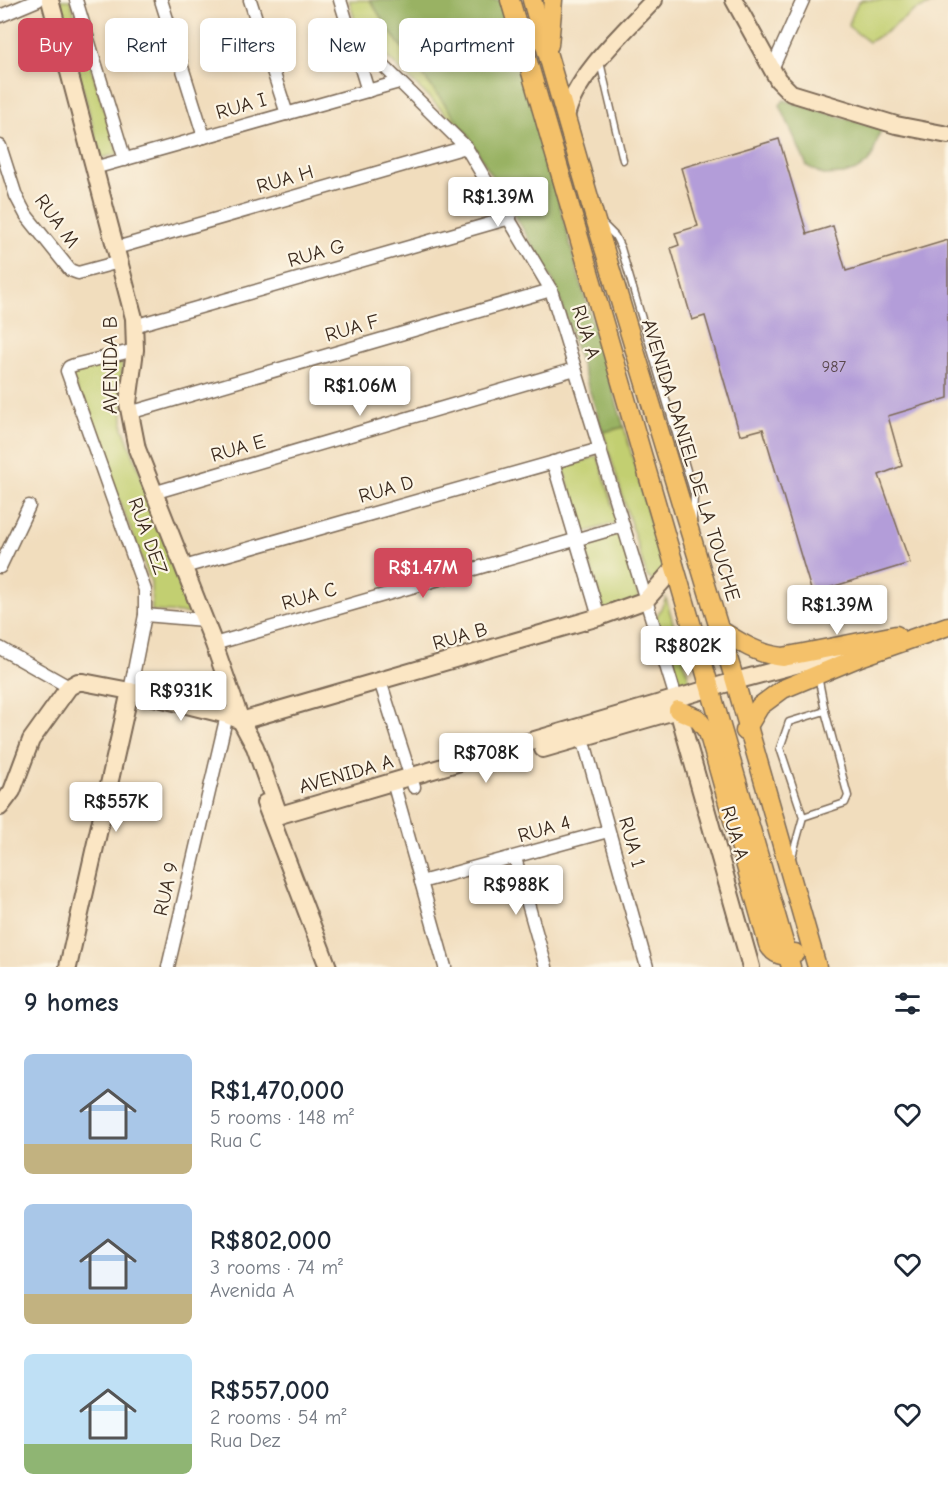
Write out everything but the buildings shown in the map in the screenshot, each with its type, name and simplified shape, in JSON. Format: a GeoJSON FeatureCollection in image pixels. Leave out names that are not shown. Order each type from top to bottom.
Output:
{"type":"FeatureCollection","features":[{"type":"Feature","properties":{"kind":"main road"},"geometry":{"type":"LineString","coordinates":[[510,0],[789,961]]}},
{"type":"Feature","properties":{"kind":"main road","name":"AVENIDA DANIEL DE LA TOUCHE"},"geometry":{"type":"LineString","coordinates":[[532,0],[594,215],[735,681],[817,967]]}},
{"type":"Feature","properties":{"kind":"main road"},"geometry":{"type":"LineString","coordinates":[[548,56],[553,0]]}},
{"type":"Feature","properties":{"kind":"main road"},"geometry":{"type":"LineString","coordinates":[[719,629],[754,650],[783,657],[948,625]]}},
{"type":"Feature","properties":{"kind":"main road"},"geometry":{"type":"LineString","coordinates":[[734,771],[747,725],[760,706],[776,693],[818,674],[948,625]]}},
{"type":"Feature","properties":{"kind":"main road"},"geometry":{"type":"LineString","coordinates":[[710,688],[711,738]]}},
{"type":"Feature","properties":{"kind":"main road"},"geometry":{"type":"LineString","coordinates":[[677,704],[700,720],[711,738],[768,944],[774,952],[789,961]]}},
{"type":"Feature","properties":{"kind":"main road"},"geometry":{"type":"LineString","coordinates":[[789,961],[809,936]]}},
{"type":"Feature","properties":{"kind":"street"},"geometry":{"type":"LineString","coordinates":[[0,16],[38,0]]}},
{"type":"Feature","properties":{"kind":"street","name":"AVENIDA B"},"geometry":{"type":"LineString","coordinates":[[50,0],[134,326],[135,350],[128,391],[129,413],[137,449],[213,644],[234,718],[278,821]]}},
{"type":"Feature","properties":{"kind":"street"},"geometry":{"type":"LineString","coordinates":[[76,0],[125,160]]}},
{"type":"Feature","properties":{"kind":"street"},"geometry":{"type":"LineString","coordinates":[[161,0],[204,137]]}},
{"type":"Feature","properties":{"kind":"street"},"geometry":{"type":"LineString","coordinates":[[250,0],[287,114]]}},
{"type":"Feature","properties":{"kind":"street","name":"RUA A"},"geometry":{"type":"LineString","coordinates":[[340,0],[346,18]]}},
{"type":"Feature","properties":{"kind":"street"},"geometry":{"type":"LineString","coordinates":[[566,117],[576,90],[654,0]]}},
{"type":"Feature","properties":{"kind":"street"},"geometry":{"type":"LineString","coordinates":[[734,0],[772,69],[791,93],[896,125],[948,135]]}},
{"type":"Feature","properties":{"kind":"street"},"geometry":{"type":"LineString","coordinates":[[772,69],[804,0]]}},
{"type":"Feature","properties":{"kind":"street","name":"RUA A"},"geometry":{"type":"LineString","coordinates":[[387,70],[466,147],[551,290],[677,704],[752,967]]}},
{"type":"Feature","properties":{"kind":"street","name":"RUA A"},"geometry":{"type":"LineString","coordinates":[[362,72],[368,91]]}},
{"type":"Feature","properties":{"kind":"street","name":"RUA I"},"geometry":{"type":"LineString","coordinates":[[94,168],[399,82]]}},
{"type":"Feature","properties":{"kind":"street","name":"RUA M"},"geometry":{"type":"LineString","coordinates":[[0,146],[16,196],[26,215],[70,270],[78,273],[117,255]]}},
{"type":"Feature","properties":{"kind":"street","name":"RUA H"},"geometry":{"type":"LineString","coordinates":[[117,255],[466,147]]}},
{"type":"Feature","properties":{"kind":"street","name":"RUA G"},"geometry":{"type":"LineString","coordinates":[[134,326],[510,218]]}},
{"type":"Feature","properties":{"kind":"street","name":"RUA F"},"geometry":{"type":"LineString","coordinates":[[129,413],[551,290]]}},
{"type":"Feature","properties":{"kind":"street","name":"RUA DEZ"},"geometry":{"type":"LineString","coordinates":[[68,967],[130,692],[145,615],[144,590],[67,375],[69,367],[74,364],[135,350]]}},
{"type":"Feature","properties":{"kind":"street","name":"RUA E"},"geometry":{"type":"LineString","coordinates":[[153,493],[576,369]]}},
{"type":"Feature","properties":{"kind":"street","name":"RUA D"},"geometry":{"type":"LineString","coordinates":[[184,567],[600,449]]}},
{"type":"Feature","properties":{"kind":"street"},"geometry":{"type":"LineString","coordinates":[[553,462],[599,617]]}},
{"type":"Feature","properties":{"kind":"street"},"geometry":{"type":"LineString","coordinates":[[0,567],[29,506]]}},
{"type":"Feature","properties":{"kind":"street","name":"RUA C"},"geometry":{"type":"LineString","coordinates":[[213,644],[623,526]]}},
{"type":"Feature","properties":{"kind":"street","name":"RUA B"},"geometry":{"type":"LineString","coordinates":[[234,718],[380,681],[599,617],[646,600],[675,567]]}},
{"type":"Feature","properties":{"kind":"street"},"geometry":{"type":"LineString","coordinates":[[145,615],[204,620]]}},
{"type":"Feature","properties":{"kind":"street","name":"AVENIDA A"},"geometry":{"type":"LineString","coordinates":[[278,821],[677,704],[710,688],[948,625]]}},
{"type":"Feature","properties":{"kind":"street"},"geometry":{"type":"LineString","coordinates":[[0,648],[69,687]]}},
{"type":"Feature","properties":{"kind":"street"},"geometry":{"type":"LineString","coordinates":[[380,681],[412,782]]}},
{"type":"Feature","properties":{"kind":"street"},"geometry":{"type":"LineString","coordinates":[[0,807],[12,791],[31,740],[73,684],[83,682],[234,718]]}},
{"type":"Feature","properties":{"kind":"street","name":"RUA 9"},"geometry":{"type":"LineString","coordinates":[[168,967],[234,718]]}},
{"type":"Feature","properties":{"kind":"street","name":"RUA 1"},"geometry":{"type":"LineString","coordinates":[[582,732],[647,967]]}},
{"type":"Feature","properties":{"kind":"street"},"geometry":{"type":"LineString","coordinates":[[394,787],[445,967]]}},
{"type":"Feature","properties":{"kind":"street"},"geometry":{"type":"LineString","coordinates":[[278,821],[328,967]]}},
{"type":"Feature","properties":{"kind":"street"},"geometry":{"type":"LineString","coordinates":[[278,821],[336,967]]}},
{"type":"Feature","properties":{"kind":"street","name":"RUA 4"},"geometry":{"type":"LineString","coordinates":[[421,882],[608,831]]}},
{"type":"Feature","properties":{"kind":"street"},"geometry":{"type":"LineString","coordinates":[[515,858],[546,967]]}},
{"type":"Feature","properties":{"kind":"lane"},"geometry":{"type":"LineString","coordinates":[[600,61],[623,160]]}},
{"type":"Feature","properties":{"kind":"lane"},"geometry":{"type":"LineString","coordinates":[[803,817],[845,803],[848,796],[825,711],[818,674]]}},
{"type":"Feature","properties":{"kind":"lane"},"geometry":{"type":"LineString","coordinates":[[789,868],[803,817],[780,748],[781,743],[789,722],[825,711]]}},
{"type":"Feature","properties":{"kind":"green space"},"geometry":{"type":"Polygon","coordinates":[[[60,0],[70,0],[76,18],[65,18],[60,0]]]}},
{"type":"Feature","properties":{"kind":"green space"},"geometry":{"type":"Polygon","coordinates":[[[349,0],[370,0],[381,18],[354,18],[349,0]]]}},
{"type":"Feature","properties":{"kind":"green space"},"geometry":{"type":"Polygon","coordinates":[[[370,0],[505,0],[510,18],[399,18],[399,43],[387,27],[387,18],[381,18],[370,0]]]}},
{"type":"Feature","properties":{"kind":"green space"},"geometry":{"type":"Polygon","coordinates":[[[862,0],[941,0],[914,11],[869,42],[848,26],[857,4],[862,0]]]}},
{"type":"Feature","properties":{"kind":"green space"},"geometry":{"type":"Polygon","coordinates":[[[387,27],[399,43],[399,68],[387,57],[387,27]]]}},
{"type":"Feature","properties":{"kind":"green space"},"geometry":{"type":"Polygon","coordinates":[[[79,72],[92,72],[118,154],[101,158],[79,72]]]}},
{"type":"Feature","properties":{"kind":"green space"},"geometry":{"type":"Polygon","coordinates":[[[403,72],[421,72],[468,135],[403,72]]]}},
{"type":"Feature","properties":{"kind":"green space"},"geometry":{"type":"Polygon","coordinates":[[[421,72],[524,72],[578,274],[624,427],[603,432],[555,284],[468,135],[421,72]]]}},
{"type":"Feature","properties":{"kind":"green space"},"geometry":{"type":"Polygon","coordinates":[[[784,100],[881,129],[872,157],[859,169],[844,174],[823,175],[807,166],[780,105],[784,100]]]}},
{"type":"Feature","properties":{"kind":"green space"},"geometry":{"type":"Polygon","coordinates":[[[122,359],[123,428],[194,614],[152,611],[151,582],[69,369],[122,359]]]}},
{"type":"Feature","properties":{"kind":"green space"},"geometry":{"type":"Polygon","coordinates":[[[624,427],[663,567],[662,575],[655,581],[647,577],[603,432],[624,427]]]}},
{"type":"Feature","properties":{"kind":"green space"},"geometry":{"type":"Polygon","coordinates":[[[598,456],[618,522],[583,533],[563,467],[598,456]]]}},
{"type":"Feature","properties":{"kind":"green space"},"geometry":{"type":"Polygon","coordinates":[[[619,533],[639,599],[604,610],[584,544],[619,533]]]}},
{"type":"Feature","properties":{"kind":"green space"},"geometry":{"type":"Polygon","coordinates":[[[666,598],[690,682],[676,686],[656,618],[666,598]]]}}]}
